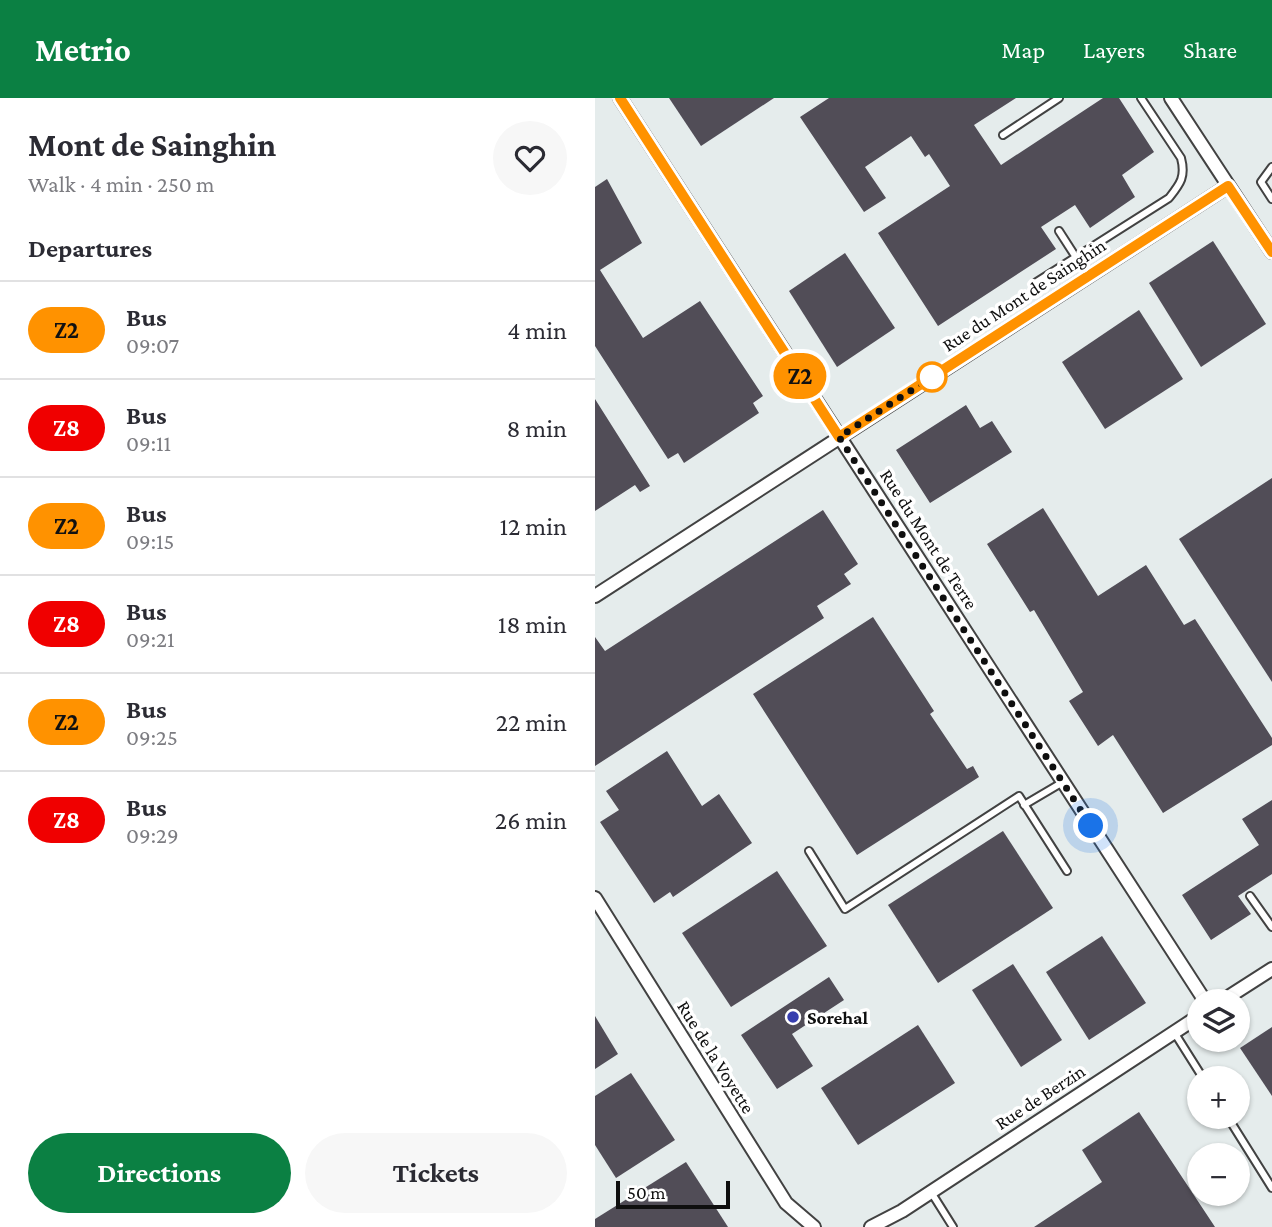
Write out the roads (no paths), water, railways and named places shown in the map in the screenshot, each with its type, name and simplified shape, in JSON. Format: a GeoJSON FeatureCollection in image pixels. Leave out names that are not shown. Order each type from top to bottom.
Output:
{"type":"FeatureCollection","features":[{"type":"Feature","properties":{"kind":"street","name":"Rue du Mont de Terre"},"geometry":{"type":"LineString","coordinates":[[620,98],[1197,989]]}},
{"type":"Feature","properties":{"kind":"street"},"geometry":{"type":"LineString","coordinates":[[1171,98],[1272,252]]}},
{"type":"Feature","properties":{"kind":"street","name":"Rue du Mont de Sainghin"},"geometry":{"type":"LineString","coordinates":[[595,596],[1228,186]]}},
{"type":"Feature","properties":{"kind":"street","name":"Rue de la Voyette"},"geometry":{"type":"LineString","coordinates":[[595,898],[786,1203],[814,1227]]}},
{"type":"Feature","properties":{"kind":"street"},"geometry":{"type":"LineString","coordinates":[[1240,989],[1272,969]]}},
{"type":"Feature","properties":{"kind":"street","name":"Rue de Berzin"},"geometry":{"type":"LineString","coordinates":[[871,1227],[902,1211],[1187,1024]]}},
{"type":"Feature","properties":{"kind":"lane"},"geometry":{"type":"LineString","coordinates":[[1003,135],[1059,98]]}},
{"type":"Feature","properties":{"kind":"lane"},"geometry":{"type":"LineString","coordinates":[[1035,283],[1169,198],[1182,183],[1184,170],[1181,158],[1141,98]]}},
{"type":"Feature","properties":{"kind":"lane"},"geometry":{"type":"LineString","coordinates":[[1272,167],[1261,183],[1272,199]]}},
{"type":"Feature","properties":{"kind":"lane"},"geometry":{"type":"LineString","coordinates":[[1059,231],[1088,276]]}},
{"type":"Feature","properties":{"kind":"lane"},"geometry":{"type":"LineString","coordinates":[[1024,805],[1063,782]]}},
{"type":"Feature","properties":{"kind":"lane"},"geometry":{"type":"LineString","coordinates":[[809,851],[845,909],[1019,796],[1067,871]]}},
{"type":"Feature","properties":{"kind":"lane"},"geometry":{"type":"LineString","coordinates":[[1250,895],[1272,927]]}},
{"type":"Feature","properties":{"kind":"lane"},"geometry":{"type":"LineString","coordinates":[[1174,1032],[1195,1066]]}},
{"type":"Feature","properties":{"kind":"lane"},"geometry":{"type":"LineString","coordinates":[[1235,1129],[1272,1188]]}},
{"type":"Feature","properties":{"kind":"lane"},"geometry":{"type":"LineString","coordinates":[[931,1192],[953,1227]]}},
{"type":"Feature","properties":{"kind":"place","name":"Sorehal"},"geometry":{"type":"Point","coordinates":[793,1017]}}]}
